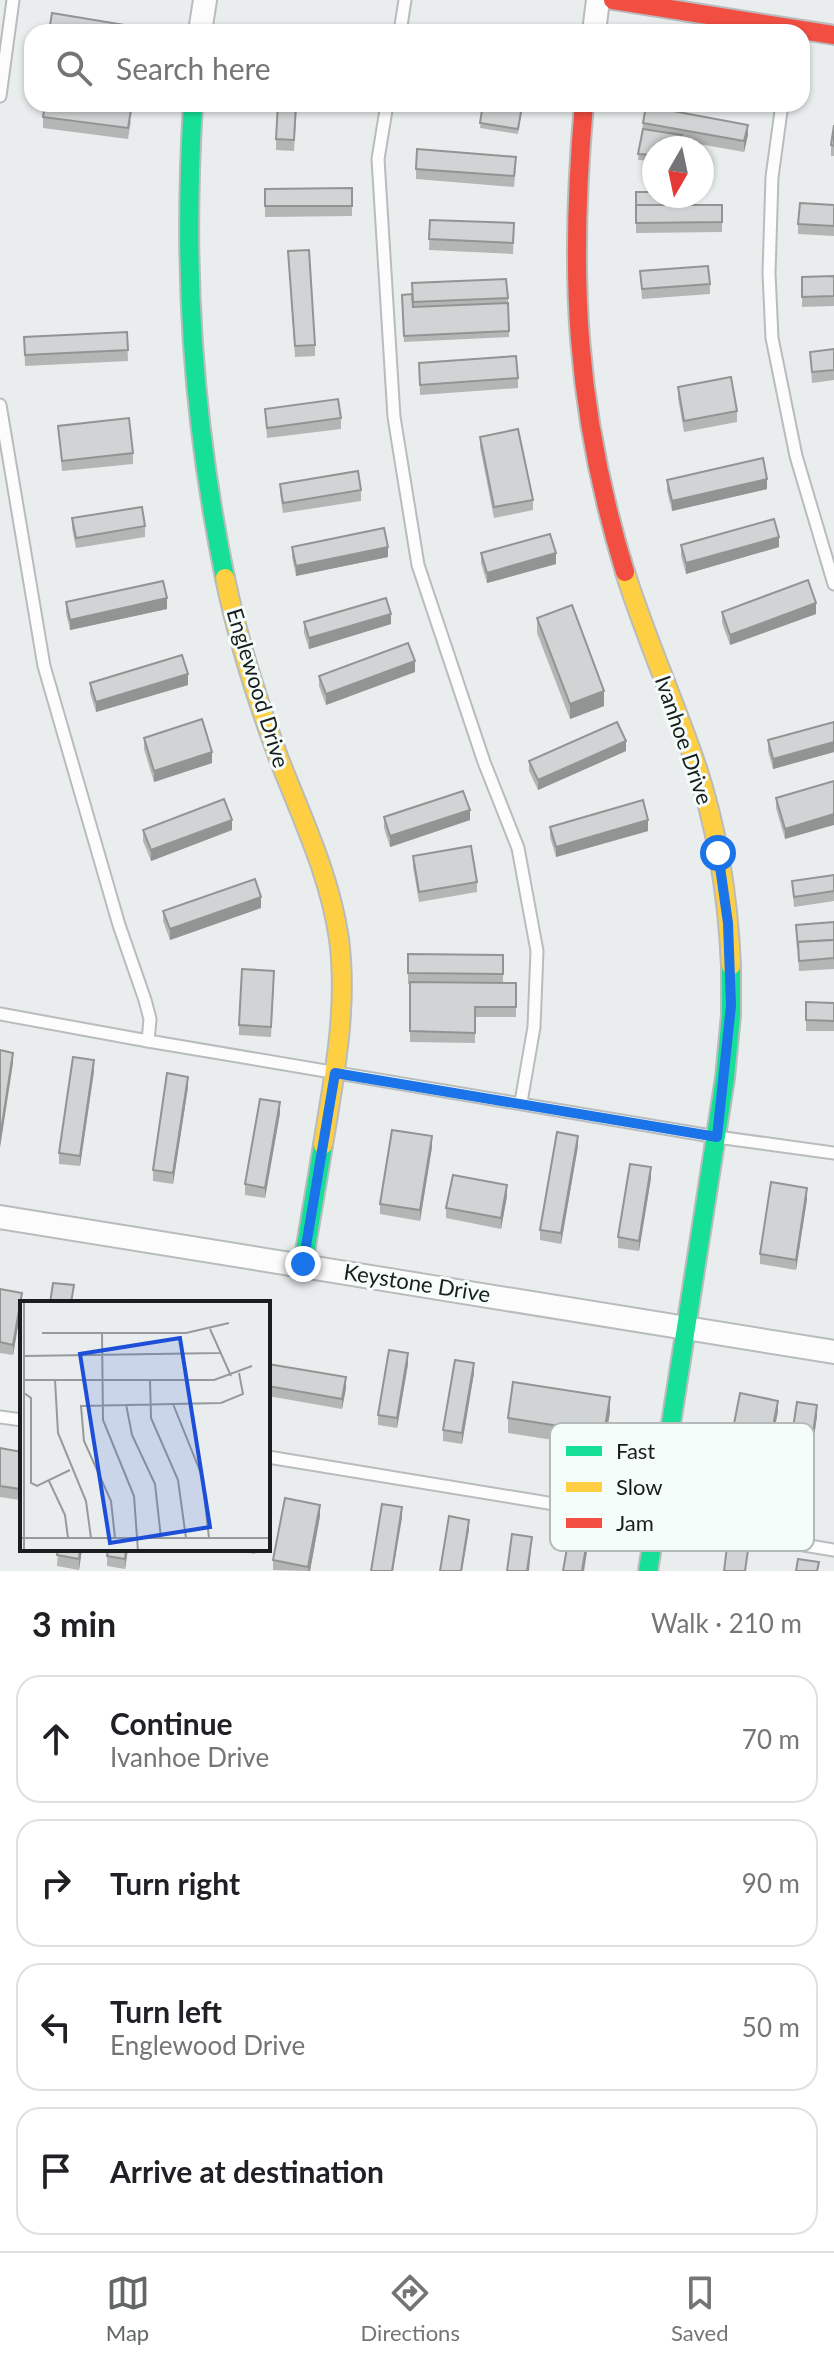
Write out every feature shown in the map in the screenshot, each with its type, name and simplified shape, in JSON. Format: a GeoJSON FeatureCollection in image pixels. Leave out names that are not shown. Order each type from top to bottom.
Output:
{"type":"FeatureCollection","features":[{"type":"Feature","properties":{"kind":"street"},"geometry":{"type":"LineString","coordinates":[[201,24],[205,0]]}},
{"type":"Feature","properties":{"kind":"street"},"geometry":{"type":"LineString","coordinates":[[595,24],[598,0]]}},
{"type":"Feature","properties":{"kind":"street"},"geometry":{"type":"LineString","coordinates":[[613,0],[755,24]]}},
{"type":"Feature","properties":{"kind":"street"},"geometry":{"type":"LineString","coordinates":[[810,32],[834,35]]}},
{"type":"Feature","properties":{"kind":"street","name":"Englewood Drive"},"geometry":{"type":"LineString","coordinates":[[193,112],[186,240],[188,336],[197,421],[220,556],[242,650],[282,766],[322,868],[334,910],[341,958],[342,1001],[335,1073],[303,1264]]}},
{"type":"Feature","properties":{"kind":"street","name":"Ivanhoe Drive"},"geometry":{"type":"LineString","coordinates":[[583,112],[576,189],[574,263],[579,346],[589,418],[600,479],[633,598],[703,787],[718,853],[728,923],[731,1006],[717,1137],[671,1423]]}},
{"type":"Feature","properties":{"kind":"street","name":"Keystone Drive"},"geometry":{"type":"LineString","coordinates":[[0,1217],[834,1352]]}},
{"type":"Feature","properties":{"kind":"street","name":"Ivanhoe Drive"},"geometry":{"type":"LineString","coordinates":[[648,1571],[651,1551]]}},
{"type":"Feature","properties":{"kind":"lane"},"geometry":{"type":"LineString","coordinates":[[0,96],[13,0]]}},
{"type":"Feature","properties":{"kind":"lane"},"geometry":{"type":"LineString","coordinates":[[401,24],[405,0]]}},
{"type":"Feature","properties":{"kind":"lane"},"geometry":{"type":"LineString","coordinates":[[386,112],[378,159],[394,417],[418,565],[484,762],[518,848],[537,951],[534,1027],[521,1102]]}},
{"type":"Feature","properties":{"kind":"lane"},"geometry":{"type":"LineString","coordinates":[[781,112],[772,177],[769,273],[772,338],[796,456],[834,584]]}},
{"type":"Feature","properties":{"kind":"lane"},"geometry":{"type":"LineString","coordinates":[[0,405],[44,666],[119,925],[145,1000],[150,1019],[148,1041]]}},
{"type":"Feature","properties":{"kind":"lane"},"geometry":{"type":"LineString","coordinates":[[0,1014],[717,1137],[834,1153]]}},
{"type":"Feature","properties":{"kind":"lane"},"geometry":{"type":"LineString","coordinates":[[0,1417],[20,1420]]}},
{"type":"Feature","properties":{"kind":"lane"},"geometry":{"type":"LineString","coordinates":[[270,1457],[550,1504]]}},
{"type":"Feature","properties":{"kind":"lane"},"geometry":{"type":"LineString","coordinates":[[814,1547],[834,1550]]}},
{"type":"Feature","properties":{"kind":"building"},"geometry":{"type":"Polygon","coordinates":[[[52,13],[119,24],[50,24],[52,13]]]}},
{"type":"Feature","properties":{"kind":"building"},"geometry":{"type":"Polygon","coordinates":[[[44,112],[131,112],[128,128],[43,117],[44,112]]]}},
{"type":"Feature","properties":{"kind":"building"},"geometry":{"type":"Polygon","coordinates":[[[278,112],[296,112],[294,140],[276,139],[278,112]]]}},
{"type":"Feature","properties":{"kind":"building"},"geometry":{"type":"Polygon","coordinates":[[[482,112],[521,112],[518,129],[480,123],[482,112]]]}},
{"type":"Feature","properties":{"kind":"building"},"geometry":{"type":"Polygon","coordinates":[[[645,112],[678,112],[748,125],[744,141],[643,123],[645,112]]]}},
{"type":"Feature","properties":{"kind":"building"},"geometry":{"type":"Polygon","coordinates":[[[643,129],[682,135],[642,136],[642,154],[638,154],[643,129]]]}},
{"type":"Feature","properties":{"kind":"building"},"geometry":{"type":"Polygon","coordinates":[[[417,149],[516,157],[514,176],[416,169],[417,149]]]}},
{"type":"Feature","properties":{"kind":"building"},"geometry":{"type":"Polygon","coordinates":[[[352,188],[352,206],[265,206],[265,189],[352,188]]]}},
{"type":"Feature","properties":{"kind":"building"},"geometry":{"type":"Polygon","coordinates":[[[636,192],[642,192],[642,205],[636,205],[636,192]]]}},
{"type":"Feature","properties":{"kind":"building"},"geometry":{"type":"Polygon","coordinates":[[[800,203],[834,205],[834,226],[798,224],[800,203]]]}},
{"type":"Feature","properties":{"kind":"building"},"geometry":{"type":"Polygon","coordinates":[[[636,205],[642,205],[642,208],[714,208],[714,205],[722,205],[722,222],[636,223],[636,205]]]}},
{"type":"Feature","properties":{"kind":"building"},"geometry":{"type":"Polygon","coordinates":[[[430,220],[514,223],[513,243],[429,239],[430,220]]]}},
{"type":"Feature","properties":{"kind":"building"},"geometry":{"type":"Polygon","coordinates":[[[309,250],[315,345],[295,346],[288,251],[309,250]]]}},
{"type":"Feature","properties":{"kind":"building"},"geometry":{"type":"Polygon","coordinates":[[[708,266],[710,284],[642,289],[640,271],[708,266]]]}},
{"type":"Feature","properties":{"kind":"building"},"geometry":{"type":"Polygon","coordinates":[[[834,276],[834,296],[802,297],[802,277],[834,276]]]}},
{"type":"Feature","properties":{"kind":"building"},"geometry":{"type":"Polygon","coordinates":[[[506,279],[508,298],[413,302],[412,283],[506,279]]]}},
{"type":"Feature","properties":{"kind":"building"},"geometry":{"type":"Polygon","coordinates":[[[412,294],[413,307],[508,303],[509,331],[404,336],[402,295],[412,294]]]}},
{"type":"Feature","properties":{"kind":"building"},"geometry":{"type":"Polygon","coordinates":[[[127,332],[128,350],[25,355],[24,337],[127,332]]]}},
{"type":"Feature","properties":{"kind":"building"},"geometry":{"type":"Polygon","coordinates":[[[834,349],[834,370],[812,372],[810,352],[834,349]]]}},
{"type":"Feature","properties":{"kind":"building"},"geometry":{"type":"Polygon","coordinates":[[[516,356],[518,378],[420,385],[419,363],[516,356]]]}},
{"type":"Feature","properties":{"kind":"building"},"geometry":{"type":"Polygon","coordinates":[[[731,377],[737,411],[684,421],[678,387],[731,377]]]}},
{"type":"Feature","properties":{"kind":"building"},"geometry":{"type":"Polygon","coordinates":[[[338,399],[341,418],[267,428],[265,409],[338,399]]]}},
{"type":"Feature","properties":{"kind":"building"},"geometry":{"type":"Polygon","coordinates":[[[129,418],[133,453],[62,461],[58,426],[129,418]]]}},
{"type":"Feature","properties":{"kind":"building"},"geometry":{"type":"Polygon","coordinates":[[[518,429],[533,500],[494,507],[480,437],[518,429]]]}},
{"type":"Feature","properties":{"kind":"building"},"geometry":{"type":"Polygon","coordinates":[[[763,458],[767,479],[672,501],[667,480],[763,458]]]}},
{"type":"Feature","properties":{"kind":"building"},"geometry":{"type":"Polygon","coordinates":[[[358,471],[361,490],[283,503],[280,484],[358,471]]]}},
{"type":"Feature","properties":{"kind":"building"},"geometry":{"type":"Polygon","coordinates":[[[142,507],[145,526],[76,538],[72,518],[142,507]]]}},
{"type":"Feature","properties":{"kind":"building"},"geometry":{"type":"Polygon","coordinates":[[[774,519],[779,537],[686,563],[681,545],[774,519]]]}},
{"type":"Feature","properties":{"kind":"building"},"geometry":{"type":"Polygon","coordinates":[[[384,528],[388,547],[296,566],[292,547],[384,528]]]}},
{"type":"Feature","properties":{"kind":"building"},"geometry":{"type":"Polygon","coordinates":[[[550,534],[556,553],[487,573],[481,553],[550,534]]]}},
{"type":"Feature","properties":{"kind":"building"},"geometry":{"type":"Polygon","coordinates":[[[808,580],[816,603],[730,635],[722,612],[808,580]]]}},
{"type":"Feature","properties":{"kind":"building"},"geometry":{"type":"Polygon","coordinates":[[[163,581],[167,598],[70,620],[66,602],[163,581]]]}},
{"type":"Feature","properties":{"kind":"building"},"geometry":{"type":"Polygon","coordinates":[[[386,598],[391,614],[309,638],[304,622],[386,598]]]}},
{"type":"Feature","properties":{"kind":"building"},"geometry":{"type":"Polygon","coordinates":[[[572,605],[604,691],[570,704],[537,618],[572,605]]]}},
{"type":"Feature","properties":{"kind":"building"},"geometry":{"type":"Polygon","coordinates":[[[408,643],[415,661],[326,694],[319,676],[408,643]]]}},
{"type":"Feature","properties":{"kind":"building"},"geometry":{"type":"Polygon","coordinates":[[[182,655],[188,674],[96,702],[90,683],[182,655]]]}},
{"type":"Feature","properties":{"kind":"building"},"geometry":{"type":"Polygon","coordinates":[[[202,719],[212,752],[154,771],[144,738],[202,719]]]}},
{"type":"Feature","properties":{"kind":"building"},"geometry":{"type":"Polygon","coordinates":[[[617,722],[626,741],[538,780],[529,761],[617,722]]]}},
{"type":"Feature","properties":{"kind":"building"},"geometry":{"type":"Polygon","coordinates":[[[834,722],[834,742],[773,759],[768,740],[834,722]]]}},
{"type":"Feature","properties":{"kind":"building"},"geometry":{"type":"Polygon","coordinates":[[[834,781],[834,814],[785,829],[776,798],[834,781]]]}},
{"type":"Feature","properties":{"kind":"building"},"geometry":{"type":"Polygon","coordinates":[[[463,791],[470,810],[390,836],[384,817],[463,791]]]}},
{"type":"Feature","properties":{"kind":"building"},"geometry":{"type":"Polygon","coordinates":[[[224,799],[232,820],[151,850],[143,830],[224,799]]]}},
{"type":"Feature","properties":{"kind":"building"},"geometry":{"type":"Polygon","coordinates":[[[643,800],[648,820],[556,847],[550,827],[643,800]]]}},
{"type":"Feature","properties":{"kind":"building"},"geometry":{"type":"Polygon","coordinates":[[[471,846],[477,882],[419,892],[413,856],[471,846]]]}},
{"type":"Feature","properties":{"kind":"building"},"geometry":{"type":"Polygon","coordinates":[[[834,875],[834,891],[794,897],[792,881],[834,875]]]}},
{"type":"Feature","properties":{"kind":"building"},"geometry":{"type":"Polygon","coordinates":[[[255,879],[261,897],[170,929],[163,911],[255,879]]]}},
{"type":"Feature","properties":{"kind":"building"},"geometry":{"type":"Polygon","coordinates":[[[834,922],[834,940],[798,942],[798,948],[796,925],[834,922]]]}},
{"type":"Feature","properties":{"kind":"building"},"geometry":{"type":"Polygon","coordinates":[[[834,940],[834,958],[799,961],[798,942],[834,940]]]}},
{"type":"Feature","properties":{"kind":"building"},"geometry":{"type":"Polygon","coordinates":[[[408,954],[503,955],[503,974],[408,973],[408,954]]]}},
{"type":"Feature","properties":{"kind":"building"},"geometry":{"type":"Polygon","coordinates":[[[242,969],[274,971],[271,1027],[239,1025],[242,969]]]}},
{"type":"Feature","properties":{"kind":"building"},"geometry":{"type":"Polygon","coordinates":[[[410,982],[516,983],[516,1007],[475,1007],[475,1033],[410,1031],[410,982]]]}},
{"type":"Feature","properties":{"kind":"building"},"geometry":{"type":"Polygon","coordinates":[[[806,1002],[834,1003],[834,1021],[806,1020],[806,1002]]]}},
{"type":"Feature","properties":{"kind":"building"},"geometry":{"type":"Polygon","coordinates":[[[0,1050],[13,1053],[0,1138],[0,1050]]]}},
{"type":"Feature","properties":{"kind":"building"},"geometry":{"type":"Polygon","coordinates":[[[73,1057],[94,1060],[80,1156],[59,1153],[73,1057]]]}},
{"type":"Feature","properties":{"kind":"building"},"geometry":{"type":"Polygon","coordinates":[[[167,1073],[188,1077],[173,1173],[153,1170],[167,1073]]]}},
{"type":"Feature","properties":{"kind":"building"},"geometry":{"type":"Polygon","coordinates":[[[260,1099],[280,1102],[265,1188],[245,1184],[260,1099]]]}},
{"type":"Feature","properties":{"kind":"building"},"geometry":{"type":"Polygon","coordinates":[[[392,1130],[432,1136],[420,1210],[380,1204],[392,1130]]]}},
{"type":"Feature","properties":{"kind":"building"},"geometry":{"type":"Polygon","coordinates":[[[557,1132],[578,1136],[561,1233],[540,1230],[557,1132]]]}},
{"type":"Feature","properties":{"kind":"building"},"geometry":{"type":"Polygon","coordinates":[[[630,1164],[651,1167],[639,1241],[618,1237],[630,1164]]]}},
{"type":"Feature","properties":{"kind":"building"},"geometry":{"type":"Polygon","coordinates":[[[453,1175],[507,1185],[501,1218],[446,1208],[453,1175]]]}},
{"type":"Feature","properties":{"kind":"building"},"geometry":{"type":"Polygon","coordinates":[[[771,1182],[807,1188],[796,1260],[760,1254],[771,1182]]]}},
{"type":"Feature","properties":{"kind":"building"},"geometry":{"type":"Polygon","coordinates":[[[53,1283],[74,1285],[71,1301],[50,1301],[53,1283]]]}},
{"type":"Feature","properties":{"kind":"building"},"geometry":{"type":"Polygon","coordinates":[[[0,1289],[22,1293],[13,1345],[0,1342],[0,1289]]]}},
{"type":"Feature","properties":{"kind":"building"},"geometry":{"type":"Polygon","coordinates":[[[389,1350],[408,1353],[397,1418],[378,1415],[389,1350]]]}},
{"type":"Feature","properties":{"kind":"building"},"geometry":{"type":"Polygon","coordinates":[[[455,1360],[474,1363],[462,1433],[443,1430],[455,1360]]]}},
{"type":"Feature","properties":{"kind":"building"},"geometry":{"type":"Polygon","coordinates":[[[270,1364],[346,1377],[342,1399],[270,1386],[270,1364]]]}},
{"type":"Feature","properties":{"kind":"building"},"geometry":{"type":"Polygon","coordinates":[[[513,1382],[610,1397],[606,1423],[550,1425],[508,1418],[513,1382]]]}},
{"type":"Feature","properties":{"kind":"building"},"geometry":{"type":"Polygon","coordinates":[[[740,1393],[778,1401],[774,1423],[734,1423],[740,1393]]]}},
{"type":"Feature","properties":{"kind":"building"},"geometry":{"type":"Polygon","coordinates":[[[797,1402],[817,1405],[814,1426],[814,1423],[794,1423],[797,1402]]]}},
{"type":"Feature","properties":{"kind":"building"},"geometry":{"type":"Polygon","coordinates":[[[0,1448],[20,1452],[20,1489],[0,1486],[0,1448]]]}},
{"type":"Feature","properties":{"kind":"building"},"geometry":{"type":"Polygon","coordinates":[[[285,1498],[320,1505],[308,1567],[273,1560],[285,1498]]]}},
{"type":"Feature","properties":{"kind":"building"},"geometry":{"type":"Polygon","coordinates":[[[382,1504],[402,1507],[392,1571],[371,1571],[382,1504]]]}},
{"type":"Feature","properties":{"kind":"building"},"geometry":{"type":"Polygon","coordinates":[[[449,1516],[469,1520],[461,1571],[440,1571],[449,1516]]]}},
{"type":"Feature","properties":{"kind":"building"},"geometry":{"type":"Polygon","coordinates":[[[512,1534],[532,1537],[527,1571],[507,1571],[512,1534]]]}},
{"type":"Feature","properties":{"kind":"building"},"geometry":{"type":"Polygon","coordinates":[[[58,1551],[80,1551],[79,1559],[57,1555],[58,1551]]]}},
{"type":"Feature","properties":{"kind":"building"},"geometry":{"type":"Polygon","coordinates":[[[108,1551],[126,1551],[125,1559],[107,1556],[108,1551]]]}},
{"type":"Feature","properties":{"kind":"building"},"geometry":{"type":"Polygon","coordinates":[[[566,1551],[585,1551],[582,1571],[563,1571],[566,1551]]]}},
{"type":"Feature","properties":{"kind":"building"},"geometry":{"type":"Polygon","coordinates":[[[726,1551],[748,1551],[745,1571],[724,1571],[726,1551]]]}},
{"type":"Feature","properties":{"kind":"building"},"geometry":{"type":"Polygon","coordinates":[[[798,1559],[819,1562],[817,1571],[796,1571],[798,1559]]]}},
{"type":"Feature","properties":{"kind":"traffic: fast"},"geometry":{"type":"LineString","coordinates":[[193,112],[189,225],[193,342],[205,459],[225,578]]}},
{"type":"Feature","properties":{"kind":"traffic: fast"},"geometry":{"type":"LineString","coordinates":[[671,1423],[725,1078],[731,1015],[731,966]]}},
{"type":"Feature","properties":{"kind":"traffic: fast"},"geometry":{"type":"LineString","coordinates":[[303,1264],[323,1145]]}},
{"type":"Feature","properties":{"kind":"traffic: fast"},"geometry":{"type":"LineString","coordinates":[[648,1571],[651,1551]]}},
{"type":"Feature","properties":{"kind":"traffic: slow"},"geometry":{"type":"LineString","coordinates":[[625,572],[695,762],[709,811],[724,888],[731,966]]}},
{"type":"Feature","properties":{"kind":"traffic: slow"},"geometry":{"type":"LineString","coordinates":[[225,578],[256,692],[322,870],[339,939],[341,1017],[323,1145]]}},
{"type":"Feature","properties":{"kind":"traffic: jam"},"geometry":{"type":"LineString","coordinates":[[613,0],[765,24]]}},
{"type":"Feature","properties":{"kind":"traffic: jam"},"geometry":{"type":"LineString","coordinates":[[810,31],[834,35]]}},
{"type":"Feature","properties":{"kind":"traffic: jam"},"geometry":{"type":"LineString","coordinates":[[583,112],[577,226],[580,340],[595,454],[625,572]]}},
{"type":"Feature","properties":{"kind":"route"},"geometry":{"type":"LineString","coordinates":[[303,1264],[335,1073],[717,1137],[731,1006],[728,923],[718,853]]}}]}
